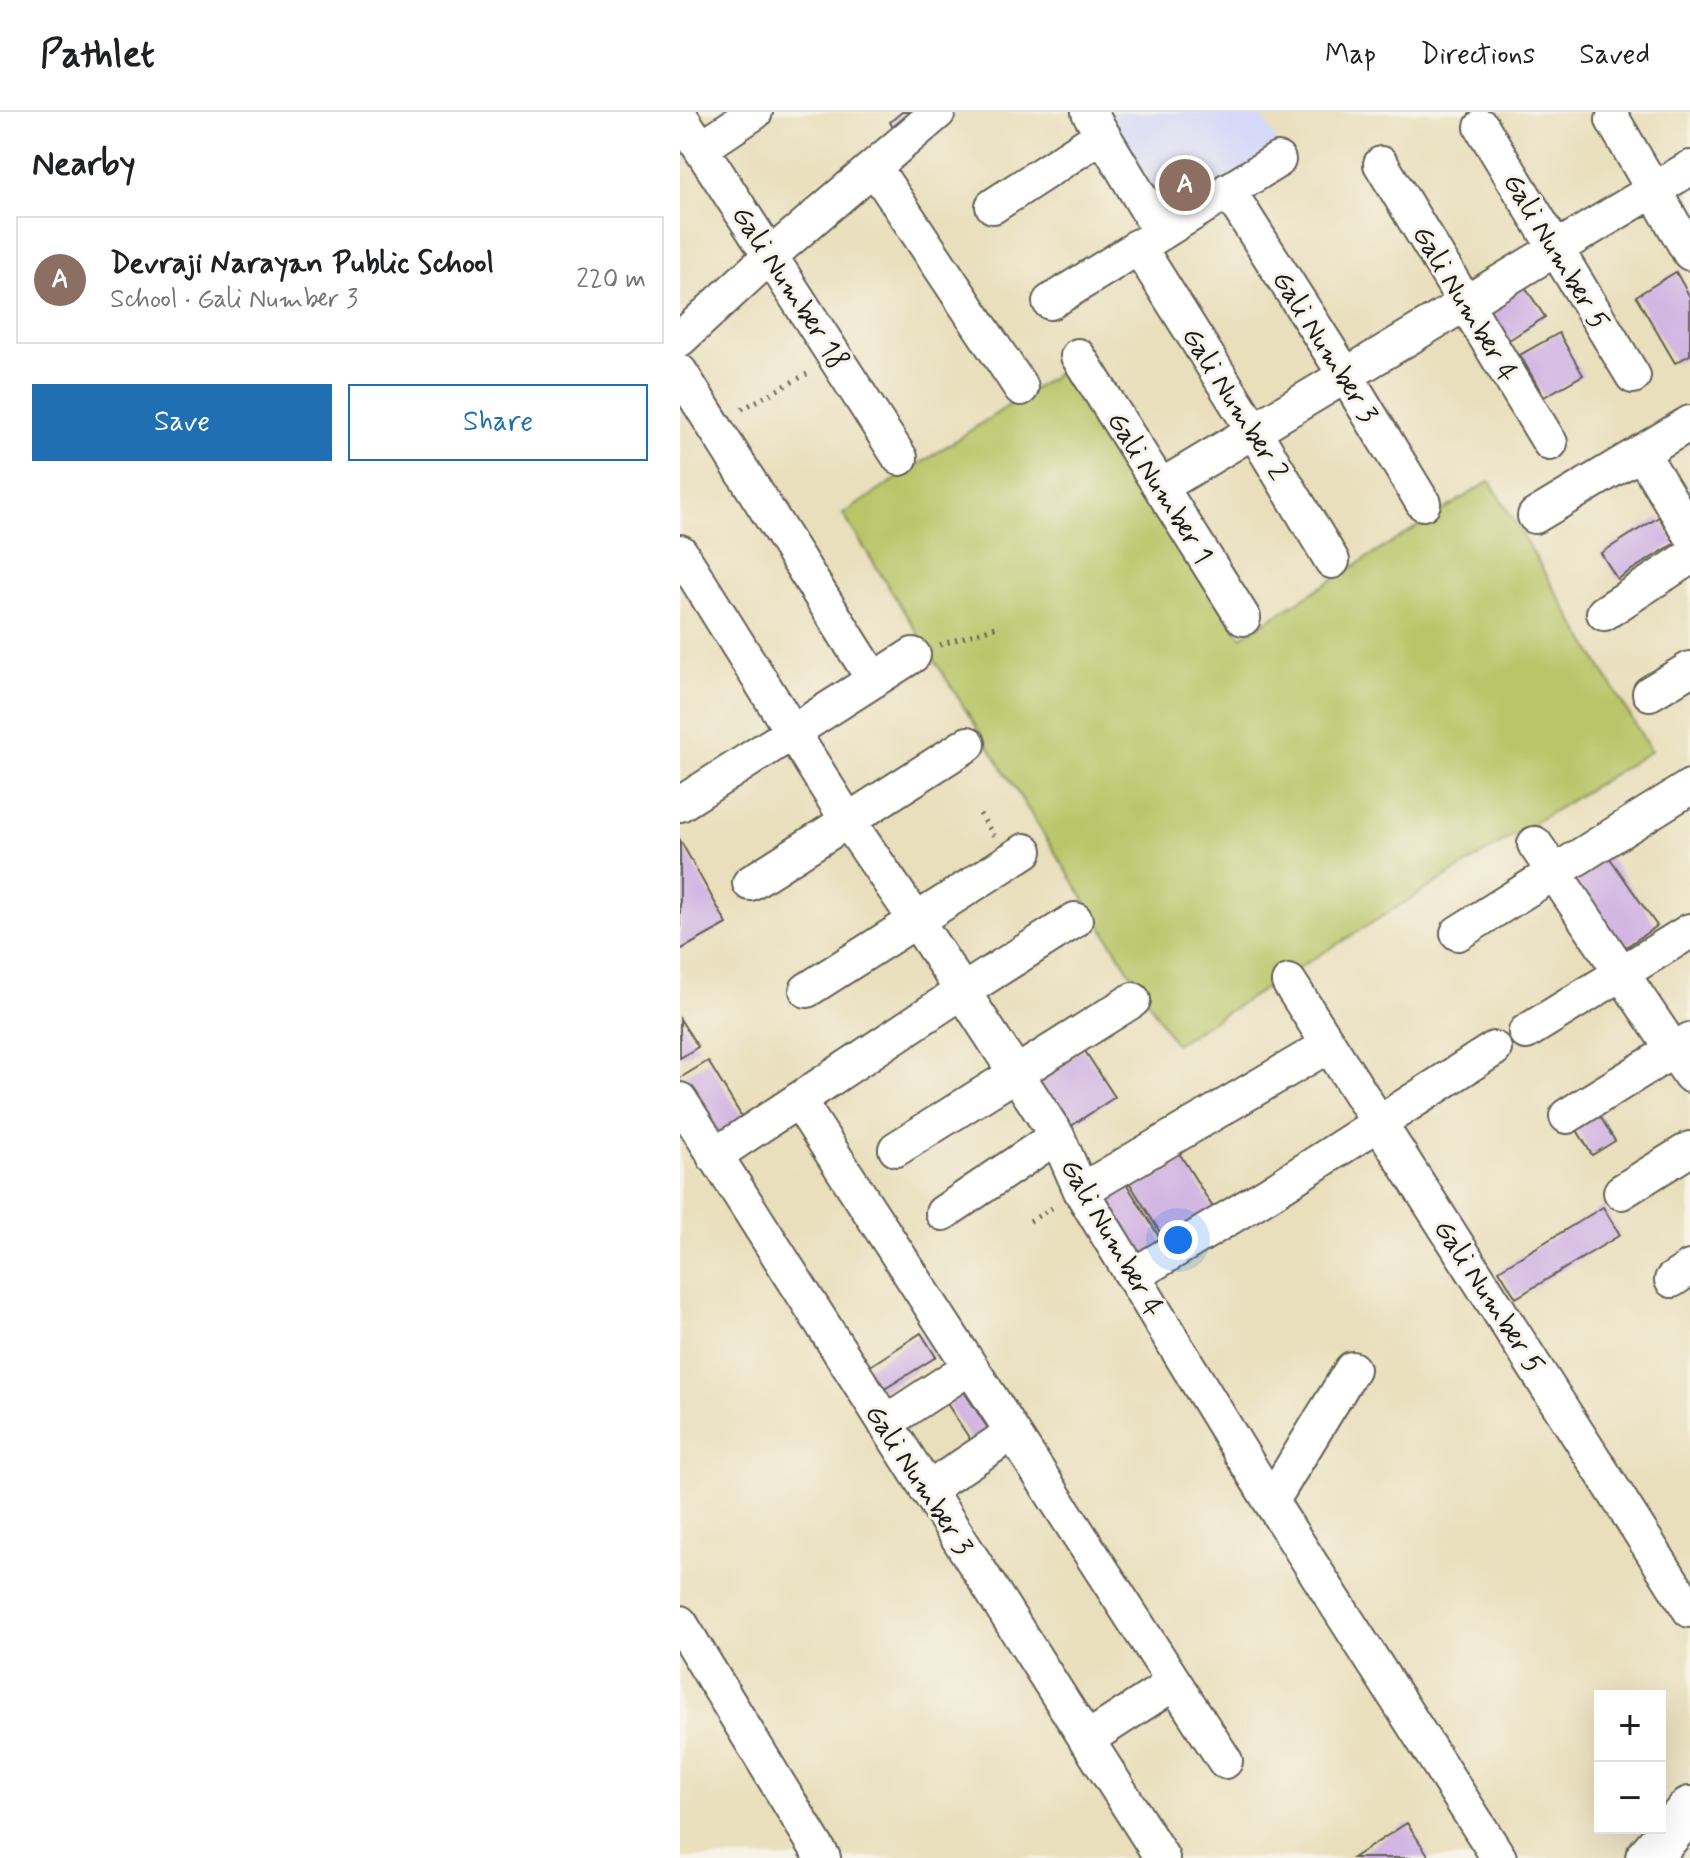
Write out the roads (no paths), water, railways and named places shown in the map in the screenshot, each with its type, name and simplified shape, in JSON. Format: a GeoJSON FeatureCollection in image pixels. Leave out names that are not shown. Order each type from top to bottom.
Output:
{"type":"FeatureCollection","features":[{"type":"Feature","properties":{"kind":"main road"},"geometry":{"type":"LineString","coordinates":[[1648,1858],[1690,1809]]}},
{"type":"Feature","properties":{"kind":"street"},"geometry":{"type":"LineString","coordinates":[[701,148],[755,112]]}},
{"type":"Feature","properties":{"kind":"street"},"geometry":{"type":"LineString","coordinates":[[680,339],[771,255],[938,112]]}},
{"type":"Feature","properties":{"kind":"street","name":"Gali Number 18"},"geometry":{"type":"LineString","coordinates":[[680,116],[900,458]]}},
{"type":"Feature","properties":{"kind":"street"},"geometry":{"type":"LineString","coordinates":[[1613,120],[1690,253]]}},
{"type":"Feature","properties":{"kind":"street"},"geometry":{"type":"LineString","coordinates":[[993,206],[1095,123]]}},
{"type":"Feature","properties":{"kind":"street","name":"Gali Number 2"},"geometry":{"type":"LineString","coordinates":[[1095,123],[1149,239],[1254,431],[1332,561]]}},
{"type":"Feature","properties":{"kind":"street","name":"Gali Number 5"},"geometry":{"type":"LineString","coordinates":[[1482,127],[1633,376]]}},
{"type":"Feature","properties":{"kind":"street"},"geometry":{"type":"LineString","coordinates":[[1050,302],[1278,160]]}},
{"type":"Feature","properties":{"kind":"street","name":"Gali Number 4"},"geometry":{"type":"LineString","coordinates":[[1381,164],[1550,443]]}},
{"type":"Feature","properties":{"kind":"street"},"geometry":{"type":"LineString","coordinates":[[874,167],[1021,388]]}},
{"type":"Feature","properties":{"kind":"street"},"geometry":{"type":"LineString","coordinates":[[1162,486],[1690,168]]}},
{"type":"Feature","properties":{"kind":"street","name":"Gali Number 3"},"geometry":{"type":"LineString","coordinates":[[1228,190],[1423,503]]}},
{"type":"Feature","properties":{"kind":"street","name":"Gali Number 1"},"geometry":{"type":"LineString","coordinates":[[1078,356],[1243,618]]}},
{"type":"Feature","properties":{"kind":"street"},"geometry":{"type":"LineString","coordinates":[[680,372],[874,680]]}},
{"type":"Feature","properties":{"kind":"street"},"geometry":{"type":"LineString","coordinates":[[1535,516],[1690,423]]}},
{"type":"Feature","properties":{"kind":"street"},"geometry":{"type":"LineString","coordinates":[[1641,452],[1690,533]]}},
{"type":"Feature","properties":{"kind":"street","name":"Gali Number 4"},"geometry":{"type":"LineString","coordinates":[[680,552],[848,821],[1057,1136],[1081,1191],[1271,1502],[1499,1858]]}},
{"type":"Feature","properties":{"kind":"street"},"geometry":{"type":"LineString","coordinates":[[1604,613],[1690,557]]}},
{"type":"Feature","properties":{"kind":"street"},"geometry":{"type":"LineString","coordinates":[[680,804],[913,655]]}},
{"type":"Feature","properties":{"kind":"street"},"geometry":{"type":"LineString","coordinates":[[1650,693],[1690,669]]}},
{"type":"Feature","properties":{"kind":"street"},"geometry":{"type":"LineString","coordinates":[[750,883],[968,744]]}},
{"type":"Feature","properties":{"kind":"street"},"geometry":{"type":"LineString","coordinates":[[1458,933],[1690,787]]}},
{"type":"Feature","properties":{"kind":"street"},"geometry":{"type":"LineString","coordinates":[[1535,844],[1622,973],[1684,1056],[1567,1116]]}},
{"type":"Feature","properties":{"kind":"street"},"geometry":{"type":"LineString","coordinates":[[807,990],[1025,851]]}},
{"type":"Feature","properties":{"kind":"street"},"geometry":{"type":"LineString","coordinates":[[699,1149],[798,1100],[1075,920]]}},
{"type":"Feature","properties":{"kind":"street"},"geometry":{"type":"LineString","coordinates":[[1526,1032],[1690,931]]}},
{"type":"Feature","properties":{"kind":"street","name":"Gali Number 5"},"geometry":{"type":"LineString","coordinates":[[1289,982],[1690,1610]]}},
{"type":"Feature","properties":{"kind":"street"},"geometry":{"type":"LineString","coordinates":[[896,1149],[1133,1000]]}},
{"type":"Feature","properties":{"kind":"street"},"geometry":{"type":"LineString","coordinates":[[1081,1191],[1329,1045]]}},
{"type":"Feature","properties":{"kind":"street"},"geometry":{"type":"LineString","coordinates":[[1134,1275],[1494,1049]]}},
{"type":"Feature","properties":{"kind":"street","name":"Gali Number 3"},"geometry":{"type":"LineString","coordinates":[[680,1100],[699,1149],[885,1423],[1162,1858]]}},
{"type":"Feature","properties":{"kind":"street"},"geometry":{"type":"LineString","coordinates":[[798,1100],[1225,1761]]}},
{"type":"Feature","properties":{"kind":"street"},"geometry":{"type":"LineString","coordinates":[[943,1213],[1057,1136]]}},
{"type":"Feature","properties":{"kind":"street"},"geometry":{"type":"LineString","coordinates":[[1621,1192],[1690,1149]]}},
{"type":"Feature","properties":{"kind":"street"},"geometry":{"type":"LineString","coordinates":[[885,1423],[970,1367]]}},
{"type":"Feature","properties":{"kind":"street"},"geometry":{"type":"LineString","coordinates":[[1271,1502],[1352,1369]]}},
{"type":"Feature","properties":{"kind":"street"},"geometry":{"type":"LineString","coordinates":[[927,1490],[1012,1433]]}},
{"type":"Feature","properties":{"kind":"street"},"geometry":{"type":"LineString","coordinates":[[680,1623],[823,1858]]}},
{"type":"Feature","properties":{"kind":"street"},"geometry":{"type":"LineString","coordinates":[[1086,1740],[1174,1683]]}},
{"type":"Feature","properties":{"kind":"place","name":"Devraji Narayan Public School"},"geometry":{"type":"Point","coordinates":[1185,185]}}]}
